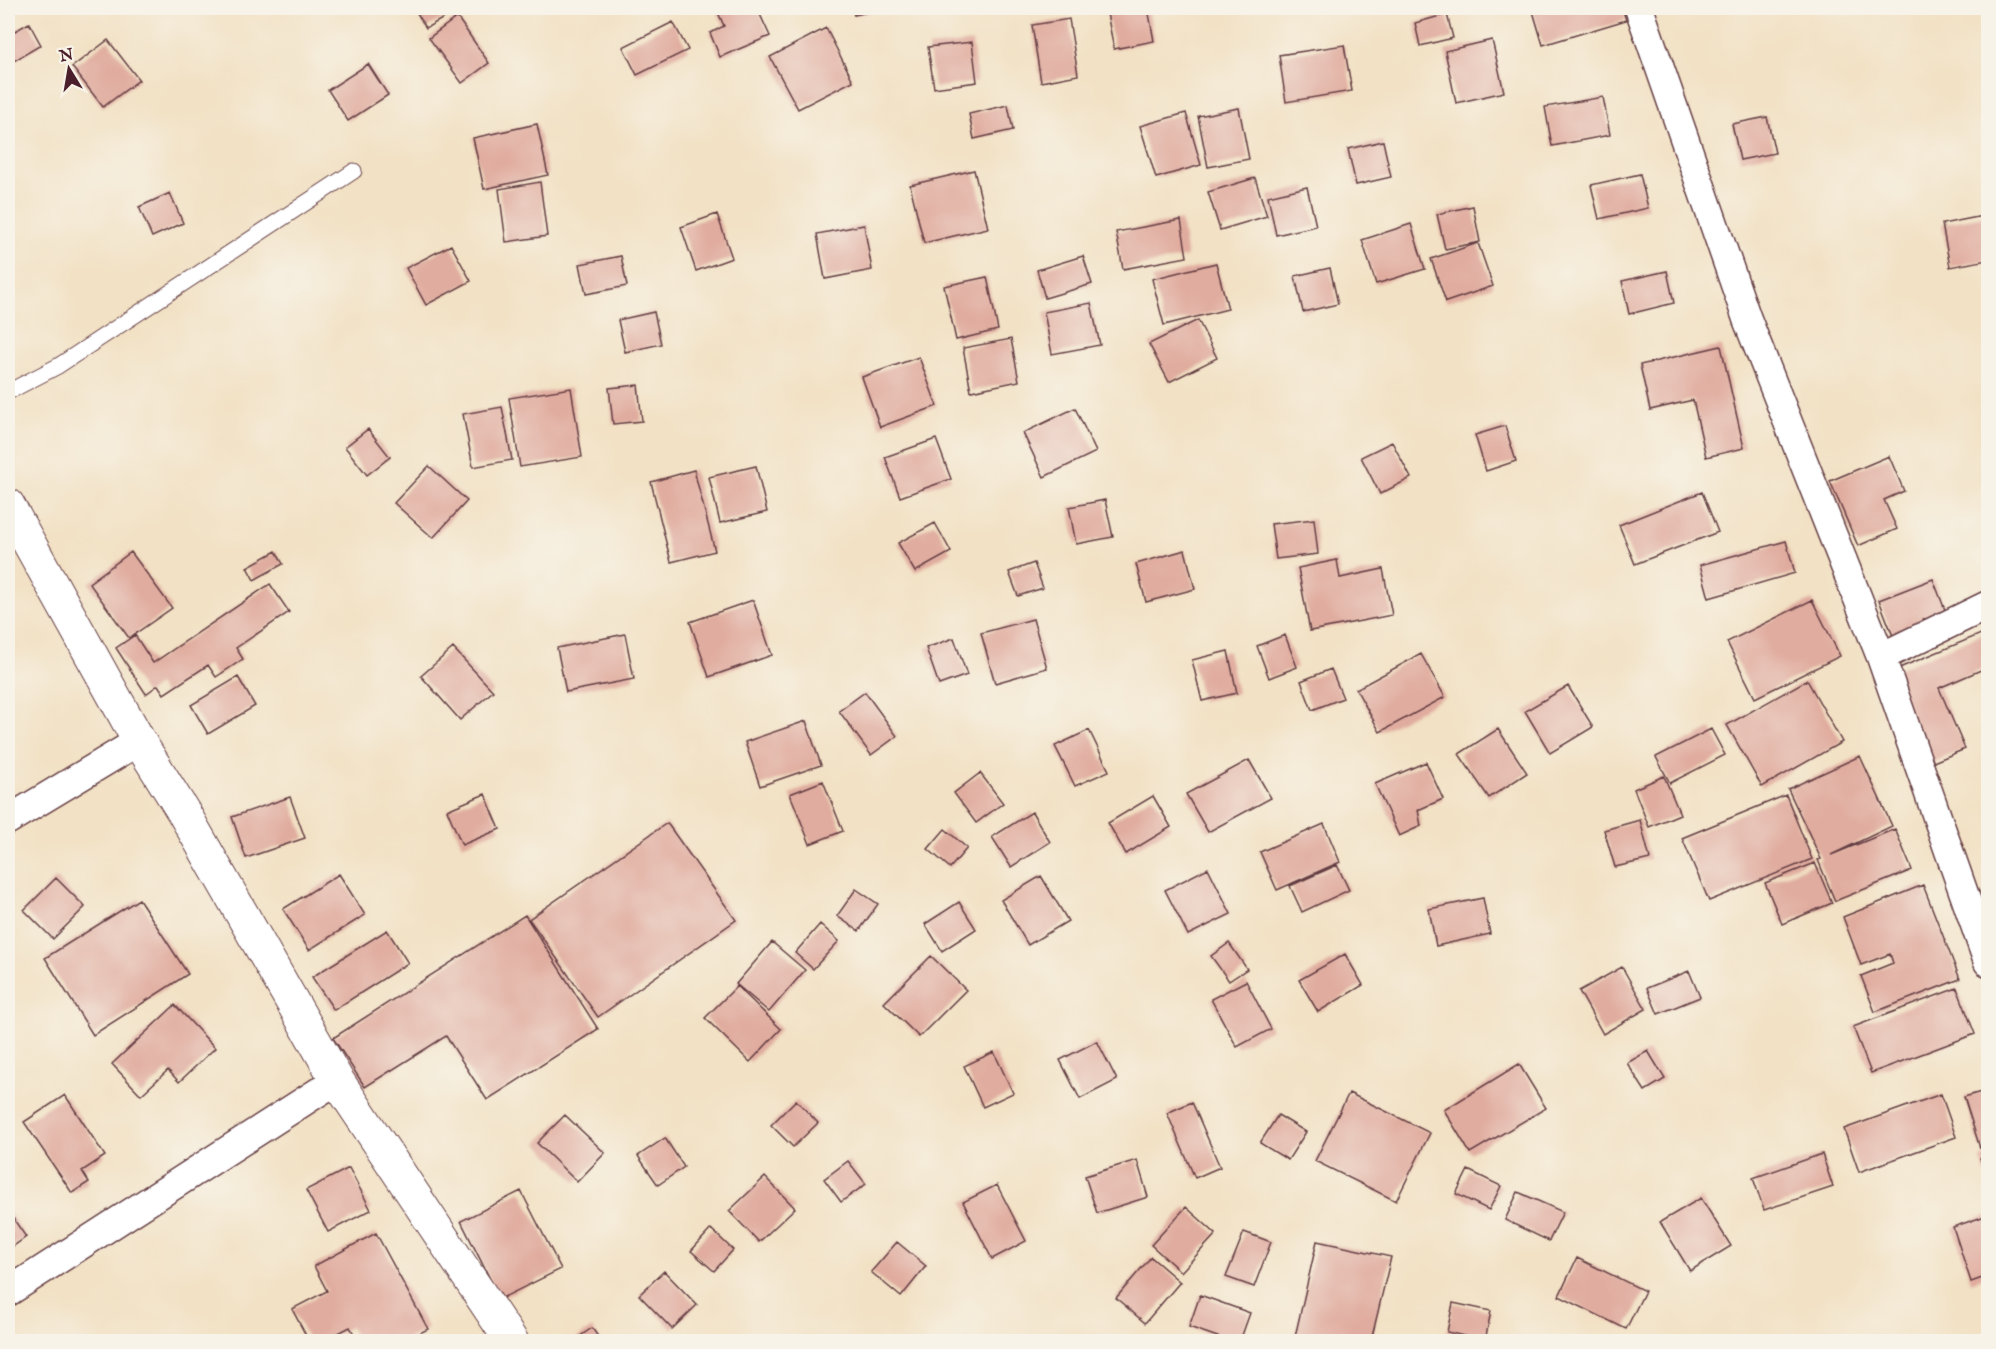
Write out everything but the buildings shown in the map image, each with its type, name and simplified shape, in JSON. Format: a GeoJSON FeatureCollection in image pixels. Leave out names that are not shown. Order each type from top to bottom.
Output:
{"type":"FeatureCollection","features":[{"type":"Feature","properties":{"kind":"street"},"geometry":{"type":"LineString","coordinates":[[1639,8],[1747,319],[1881,657],[1989,962]]}},
{"type":"Feature","properties":{"kind":"street"},"geometry":{"type":"LineString","coordinates":[[12,525],[184,813],[337,1080],[512,1341]]}},
{"type":"Feature","properties":{"kind":"street"},"geometry":{"type":"LineString","coordinates":[[1881,657],[1989,605]]}},
{"type":"Feature","properties":{"kind":"street"},"geometry":{"type":"LineString","coordinates":[[8,820],[139,741]]}},
{"type":"Feature","properties":{"kind":"street"},"geometry":{"type":"LineString","coordinates":[[8,1292],[337,1080]]}},
{"type":"Feature","properties":{"kind":"lane"},"geometry":{"type":"LineString","coordinates":[[8,392],[58,366],[354,171]]}}]}
